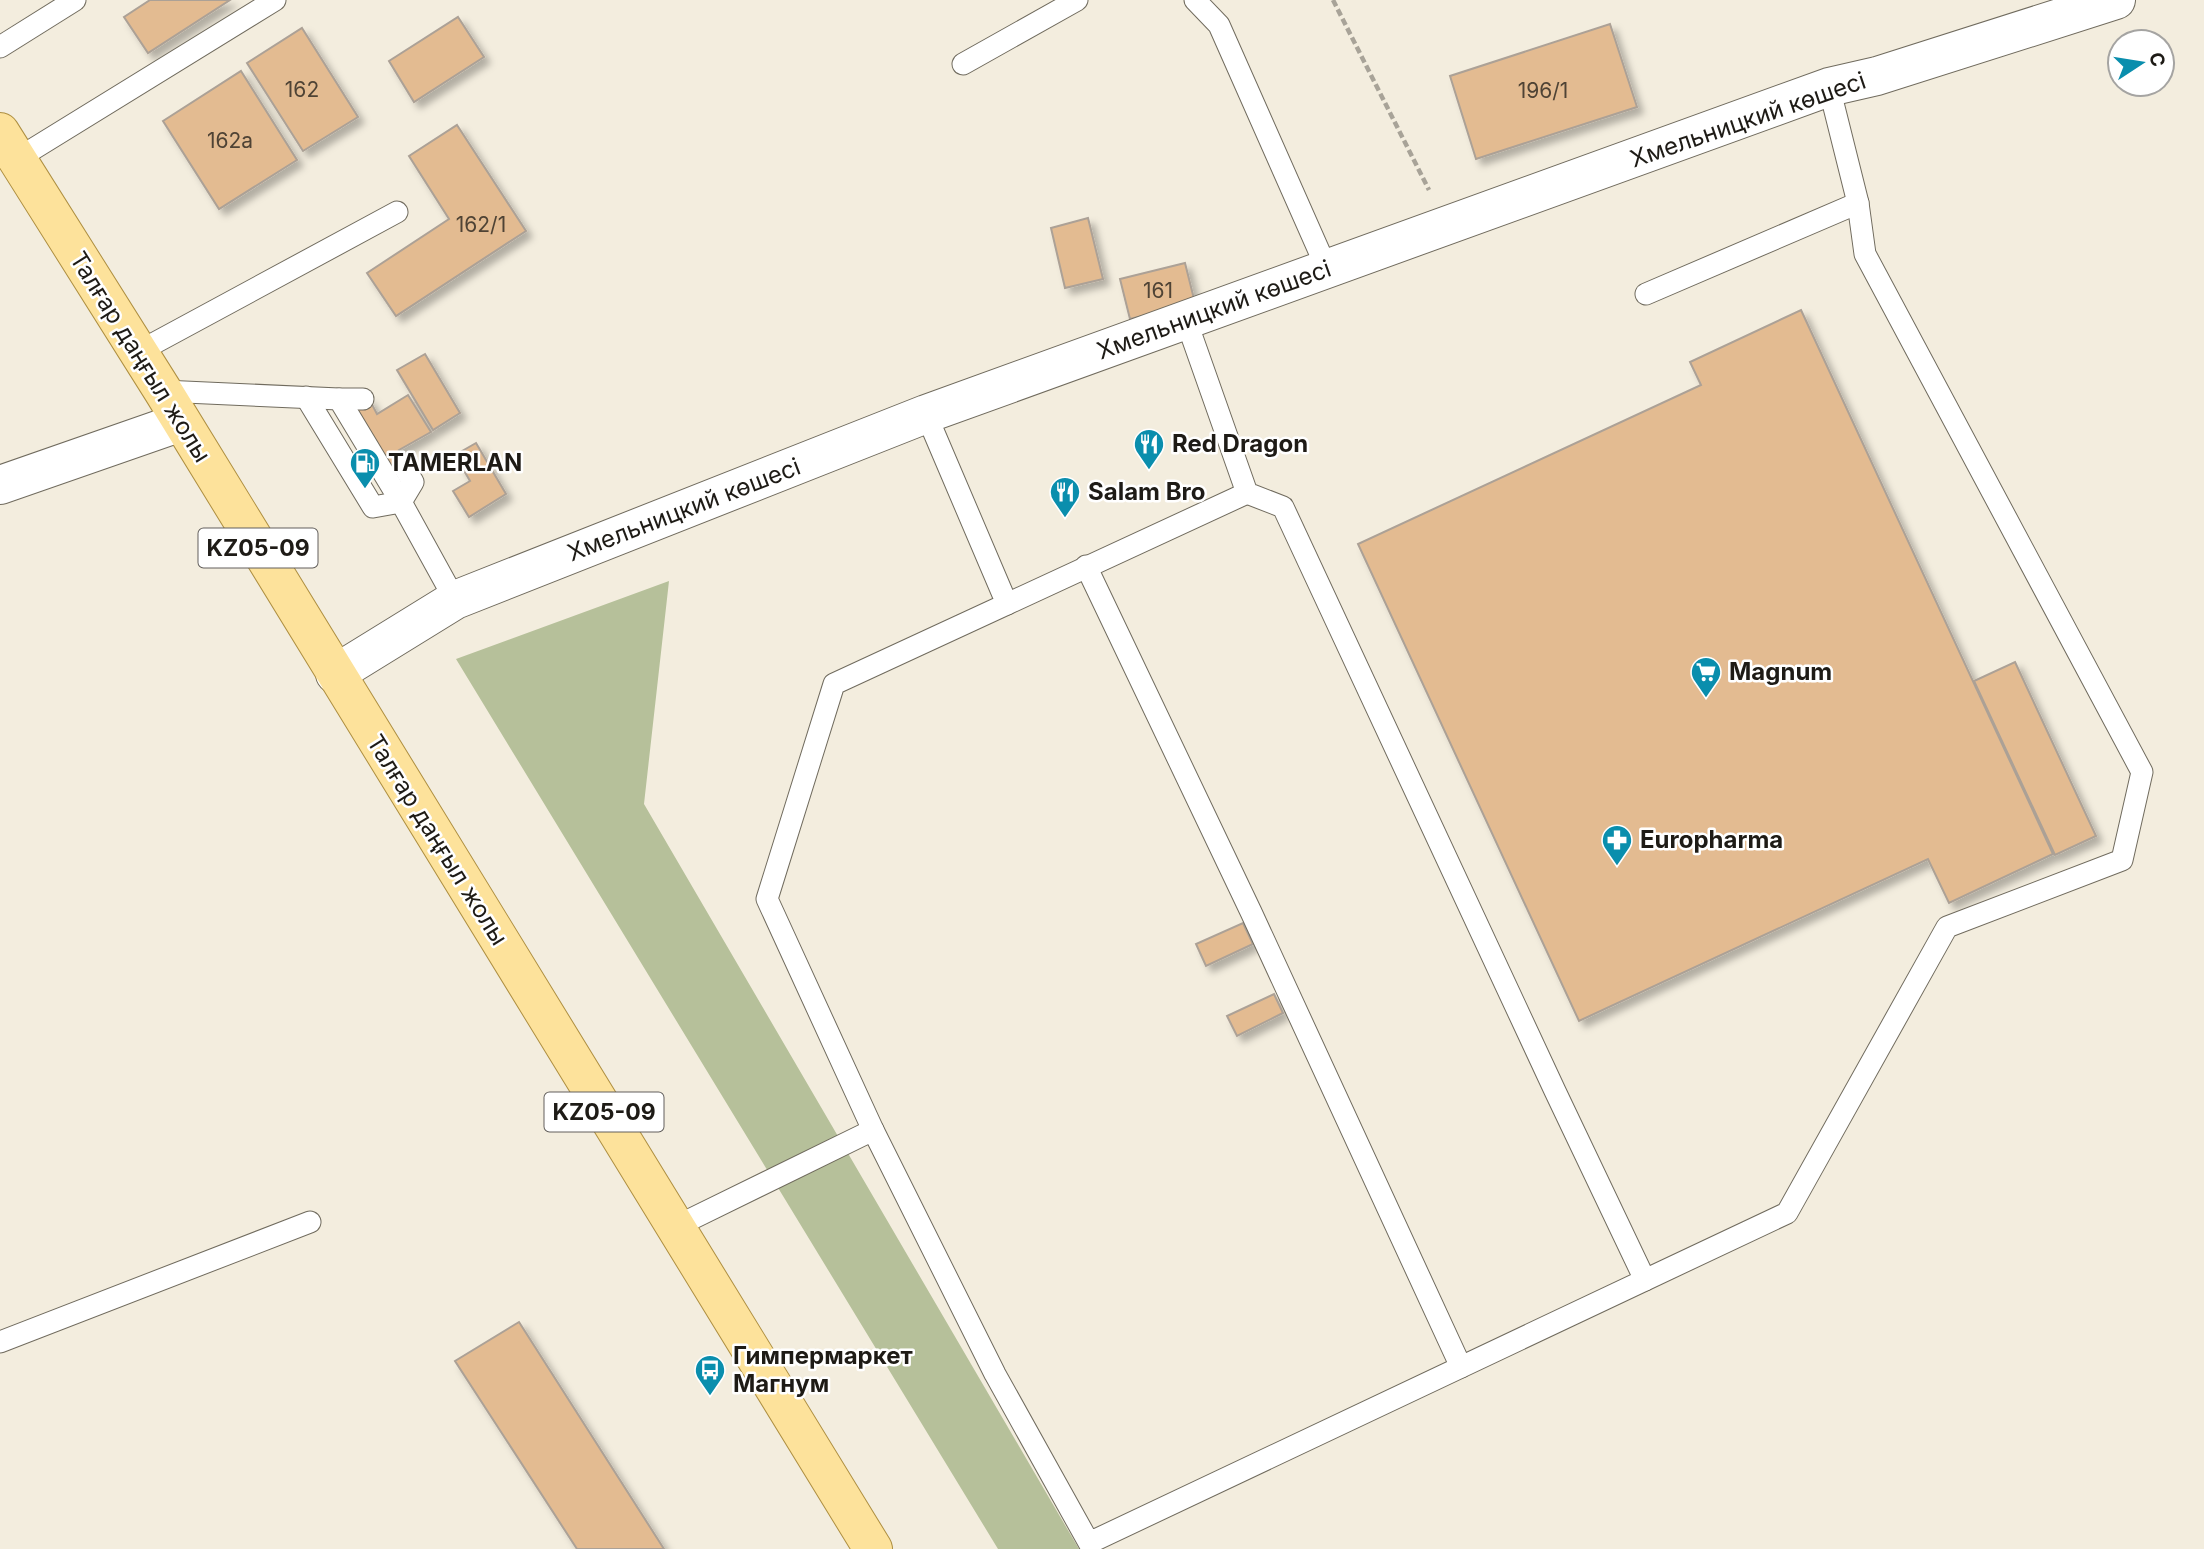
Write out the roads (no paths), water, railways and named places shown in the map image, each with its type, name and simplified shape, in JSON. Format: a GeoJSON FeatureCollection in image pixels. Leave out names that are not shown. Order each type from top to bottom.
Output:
{"type":"FeatureCollection","features":[{"type":"Feature","properties":{"kind":"main road","name":"Талғар даңғыл жолы"},"geometry":{"type":"LineString","coordinates":[[8,145],[172,407],[873,1549]]}},
{"type":"Feature","properties":{"kind":"street","name":"Хмельницкий көшесі"},"geometry":{"type":"LineString","coordinates":[[335,674],[455,600],[926,414],[1829,87],[1877,76],[2116,0]]}},
{"type":"Feature","properties":{"kind":"street"},"geometry":{"type":"LineString","coordinates":[[0,485],[172,407]]}},
{"type":"Feature","properties":{"kind":"lane"},"geometry":{"type":"LineString","coordinates":[[0,47],[75,0]]}},
{"type":"Feature","properties":{"kind":"lane"},"geometry":{"type":"LineString","coordinates":[[8,145],[275,0]]}},
{"type":"Feature","properties":{"kind":"lane"},"geometry":{"type":"LineString","coordinates":[[963,64],[1077,0]]}},
{"type":"Feature","properties":{"kind":"lane"},"geometry":{"type":"LineString","coordinates":[[1195,0],[1219,25],[1327,269]]}},
{"type":"Feature","properties":{"kind":"lane"},"geometry":{"type":"LineString","coordinates":[[1645,1280],[1283,507],[1247,493],[834,684],[767,899],[873,1130],[1083,1546],[1787,1213],[1947,928],[2122,860],[2142,772],[1865,254],[1858,204],[1829,87]]}},
{"type":"Feature","properties":{"kind":"lane"},"geometry":{"type":"LineString","coordinates":[[1646,294],[1858,204]]}},
{"type":"Feature","properties":{"kind":"lane"},"geometry":{"type":"LineString","coordinates":[[138,352],[397,212]]}},
{"type":"Feature","properties":{"kind":"lane"},"geometry":{"type":"LineString","coordinates":[[1186,320],[1247,493]]}},
{"type":"Feature","properties":{"kind":"lane"},"geometry":{"type":"LineString","coordinates":[[306,397],[373,507],[401,502],[413,482],[404,467]]}},
{"type":"Feature","properties":{"kind":"lane"},"geometry":{"type":"LineString","coordinates":[[172,407],[306,397],[363,400]]}},
{"type":"Feature","properties":{"kind":"lane"},"geometry":{"type":"LineString","coordinates":[[339,399],[401,502],[455,600]]}},
{"type":"Feature","properties":{"kind":"lane"},"geometry":{"type":"LineString","coordinates":[[926,414],[1007,604]]}},
{"type":"Feature","properties":{"kind":"lane"},"geometry":{"type":"LineString","coordinates":[[1086,566],[1257,925],[1461,1367]]}},
{"type":"Feature","properties":{"kind":"lane"},"geometry":{"type":"LineString","coordinates":[[675,1227],[873,1130]]}},
{"type":"Feature","properties":{"kind":"lane"},"geometry":{"type":"LineString","coordinates":[[0,1342],[310,1222]]}},
{"type":"Feature","properties":{"kind":"place","name":"Red Dragon"},"geometry":{"type":"Point","coordinates":[1149,471]}},
{"type":"Feature","properties":{"kind":"place","name":"TAMERLAN"},"geometry":{"type":"Point","coordinates":[365,490]}},
{"type":"Feature","properties":{"kind":"place","name":"Salam Bro"},"geometry":{"type":"Point","coordinates":[1065,519]}},
{"type":"Feature","properties":{"kind":"place","name":"Magnum"},"geometry":{"type":"Point","coordinates":[1706,699]}},
{"type":"Feature","properties":{"kind":"place","name":"Europharma"},"geometry":{"type":"Point","coordinates":[1617,867]}},
{"type":"Feature","properties":{"kind":"place","name":"Гимпермаркет Магнум"},"geometry":{"type":"Point","coordinates":[710,1397]}}]}
